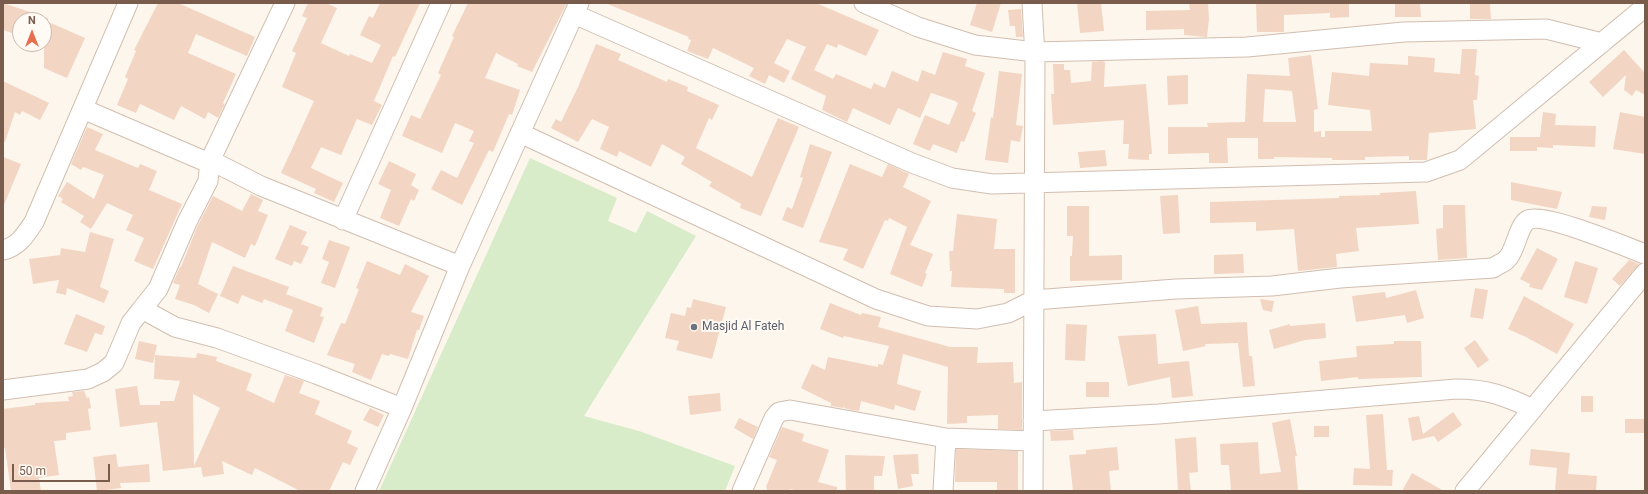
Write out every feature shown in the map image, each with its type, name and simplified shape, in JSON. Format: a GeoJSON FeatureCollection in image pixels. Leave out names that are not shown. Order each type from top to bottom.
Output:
{"type":"FeatureCollection","features":[{"type":"Feature","properties":{"kind":"street"},"geometry":{"type":"LineString","coordinates":[[3,250],[9,249],[24,237],[34,222],[128,3]]}},
{"type":"Feature","properties":{"kind":"street"},"geometry":{"type":"LineString","coordinates":[[3,390],[88,379],[103,372],[114,363],[131,323],[158,289],[187,222],[208,181],[209,161],[285,3]]}},
{"type":"Feature","properties":{"kind":"street"},"geometry":{"type":"LineString","coordinates":[[343,220],[441,3]]}},
{"type":"Feature","properties":{"kind":"street"},"geometry":{"type":"LineString","coordinates":[[864,3],[918,28],[974,45],[1035,52],[1247,47],[1404,32],[1546,29],[1602,43]]}},
{"type":"Feature","properties":{"kind":"street"},"geometry":{"type":"LineString","coordinates":[[1032,3],[1035,52],[1033,491]]}},
{"type":"Feature","properties":{"kind":"street"},"geometry":{"type":"LineString","coordinates":[[365,491],[402,408],[460,266],[576,8],[912,164],[952,178],[992,184],[1426,172],[1460,160],[1645,7]]}},
{"type":"Feature","properties":{"kind":"street"},"geometry":{"type":"LineString","coordinates":[[82,108],[209,161],[261,186],[460,266]]}},
{"type":"Feature","properties":{"kind":"street"},"geometry":{"type":"LineString","coordinates":[[520,133],[876,299],[928,316],[977,319],[1008,313],[1034,300],[1176,289],[1272,286],[1340,278],[1493,268],[1507,259],[1514,248],[1523,225],[1528,220],[1539,218],[1596,234],[1645,254]]}},
{"type":"Feature","properties":{"kind":"street"},"geometry":{"type":"LineString","coordinates":[[1465,491],[1645,273]]}},
{"type":"Feature","properties":{"kind":"street"},"geometry":{"type":"LineString","coordinates":[[142,309],[175,327],[217,338],[316,374],[402,408]]}},
{"type":"Feature","properties":{"kind":"street"},"geometry":{"type":"LineString","coordinates":[[1033,421],[1158,414],[1456,389],[1487,391],[1501,395],[1533,409]]}},
{"type":"Feature","properties":{"kind":"street"},"geometry":{"type":"LineString","coordinates":[[742,491],[774,418],[779,412],[790,410],[946,438],[1033,441]]}},
{"type":"Feature","properties":{"kind":"street"},"geometry":{"type":"LineString","coordinates":[[943,491],[946,438]]}},
{"type":"Feature","properties":{"kind":"green space"},"geometry":{"type":"Polygon","coordinates":[[[530,158],[617,198],[608,221],[636,233],[647,211],[696,236],[584,416],[639,431],[735,466],[725,491],[379,491],[530,158]]]}},
{"type":"Feature","properties":{"kind":"building"},"geometry":{"type":"Polygon","coordinates":[[[3,3],[30,12],[12,12],[12,33],[3,30],[3,3]]]}},
{"type":"Feature","properties":{"kind":"building"},"geometry":{"type":"Polygon","coordinates":[[[158,3],[178,3],[255,37],[247,56],[196,34],[188,53],[236,74],[218,118],[208,112],[205,119],[181,106],[174,120],[140,104],[136,113],[117,105],[128,79],[125,77],[136,51],[134,50],[158,3]]]}},
{"type":"Feature","properties":{"kind":"building"},"geometry":{"type":"Polygon","coordinates":[[[308,3],[326,3],[337,8],[321,43],[349,56],[350,54],[372,63],[381,45],[360,35],[369,16],[373,18],[380,3],[420,3],[395,57],[393,56],[374,101],[382,105],[372,125],[357,119],[341,155],[321,147],[311,168],[343,183],[334,202],[314,193],[316,189],[281,173],[314,101],[282,87],[296,53],[292,51],[307,18],[302,16],[308,3]]]}},
{"type":"Feature","properties":{"kind":"building"},"geometry":{"type":"Polygon","coordinates":[[[468,3],[567,3],[532,72],[517,66],[518,64],[496,53],[485,78],[520,90],[512,115],[509,114],[493,152],[489,150],[462,205],[431,189],[441,170],[457,178],[474,143],[469,141],[474,131],[455,123],[442,153],[402,136],[411,115],[420,119],[441,75],[438,73],[454,37],[452,36],[468,3]]]}},
{"type":"Feature","properties":{"kind":"building"},"geometry":{"type":"Polygon","coordinates":[[[605,3],[816,3],[879,30],[866,56],[838,44],[837,48],[827,44],[814,70],[833,79],[836,74],[871,89],[874,83],[885,88],[892,71],[918,82],[922,70],[935,75],[943,52],[967,59],[965,66],[985,73],[972,111],[976,113],[964,142],[961,141],[957,153],[933,144],[930,151],[913,144],[925,115],[949,125],[958,103],[955,101],[931,93],[920,118],[898,108],[890,125],[853,108],[847,122],[822,110],[826,96],[791,79],[806,47],[787,39],[774,63],[790,71],[784,83],[769,75],[765,84],[749,76],[754,68],[713,48],[708,59],[687,51],[691,40],[688,39],[689,37],[605,3]]]}},
{"type":"Feature","properties":{"kind":"building"},"geometry":{"type":"Polygon","coordinates":[[[977,3],[1001,3],[992,32],[970,25],[977,3]]]}},
{"type":"Feature","properties":{"kind":"building"},"geometry":{"type":"Polygon","coordinates":[[[1077,3],[1101,3],[1104,31],[1080,33],[1077,3]]]}},
{"type":"Feature","properties":{"kind":"building"},"geometry":{"type":"Polygon","coordinates":[[[1189,3],[1208,3],[1209,19],[1207,37],[1184,35],[1184,29],[1146,30],[1146,11],[1190,10],[1189,3]]]}},
{"type":"Feature","properties":{"kind":"building"},"geometry":{"type":"Polygon","coordinates":[[[1256,3],[1349,3],[1349,17],[1330,18],[1330,13],[1284,15],[1284,32],[1257,32],[1256,3]]]}},
{"type":"Feature","properties":{"kind":"building"},"geometry":{"type":"Polygon","coordinates":[[[1395,3],[1420,3],[1421,17],[1395,17],[1395,3]]]}},
{"type":"Feature","properties":{"kind":"building"},"geometry":{"type":"Polygon","coordinates":[[[1470,3],[1490,3],[1491,19],[1470,19],[1470,3]]]}},
{"type":"Feature","properties":{"kind":"building"},"geometry":{"type":"Polygon","coordinates":[[[1021,9],[1023,37],[1016,37],[1015,26],[1010,26],[1008,10],[1021,9]]]}},
{"type":"Feature","properties":{"kind":"building"},"geometry":{"type":"Polygon","coordinates":[[[52,24],[85,38],[67,78],[44,68],[44,52],[52,52],[52,24]]]}},
{"type":"Feature","properties":{"kind":"building"},"geometry":{"type":"Polygon","coordinates":[[[596,44],[621,54],[618,60],[667,82],[668,79],[688,87],[687,91],[719,105],[712,120],[709,118],[696,148],[752,177],[778,118],[799,127],[761,216],[740,208],[741,204],[709,186],[712,182],[681,164],[685,157],[662,144],[651,167],[619,151],[617,157],[600,149],[609,127],[592,119],[578,142],[551,128],[556,119],[561,122],[596,44]]]}},
{"type":"Feature","properties":{"kind":"building"},"geometry":{"type":"Polygon","coordinates":[[[1462,49],[1477,49],[1475,75],[1479,76],[1477,100],[1473,100],[1476,129],[1429,133],[1427,160],[1409,160],[1409,156],[1365,157],[1365,160],[1274,157],[1274,159],[1258,159],[1258,138],[1227,138],[1228,163],[1209,163],[1209,153],[1168,154],[1168,127],[1208,127],[1207,123],[1245,122],[1247,74],[1290,76],[1288,58],[1311,55],[1318,109],[1314,110],[1314,132],[1321,131],[1321,137],[1325,137],[1325,131],[1372,131],[1370,110],[1328,105],[1332,72],[1369,76],[1370,63],[1408,65],[1408,56],[1435,58],[1434,72],[1460,74],[1462,49]],[[1265,89],[1263,122],[1296,122],[1292,91],[1265,89]]]}},
{"type":"Feature","properties":{"kind":"building"},"geometry":{"type":"Polygon","coordinates":[[[1624,50],[1645,73],[1645,95],[1636,90],[1632,96],[1624,90],[1626,75],[1603,97],[1589,82],[1624,50]]]}},
{"type":"Feature","properties":{"kind":"building"},"geometry":{"type":"Polygon","coordinates":[[[1092,62],[1105,62],[1104,87],[1146,84],[1152,154],[1149,154],[1149,160],[1128,159],[1129,144],[1123,144],[1124,120],[1053,125],[1051,94],[1054,94],[1053,64],[1064,64],[1064,70],[1070,70],[1071,83],[1091,81],[1092,62]]]}},
{"type":"Feature","properties":{"kind":"building"},"geometry":{"type":"Polygon","coordinates":[[[999,71],[1022,74],[1016,125],[1023,126],[1020,142],[1011,140],[1008,163],[985,160],[991,117],[993,118],[999,71]]]}},
{"type":"Feature","properties":{"kind":"building"},"geometry":{"type":"Polygon","coordinates":[[[1188,75],[1188,104],[1168,105],[1167,76],[1188,75]]]}},
{"type":"Feature","properties":{"kind":"building"},"geometry":{"type":"Polygon","coordinates":[[[3,81],[49,103],[40,120],[22,111],[20,115],[15,112],[5,142],[3,141],[3,81]]]}},
{"type":"Feature","properties":{"kind":"building"},"geometry":{"type":"Polygon","coordinates":[[[1543,112],[1556,114],[1555,125],[1596,126],[1595,147],[1553,145],[1553,148],[1537,147],[1537,151],[1510,151],[1510,137],[1540,137],[1543,112]]]}},
{"type":"Feature","properties":{"kind":"building"},"geometry":{"type":"Polygon","coordinates":[[[1620,112],[1645,117],[1645,154],[1613,149],[1620,112]]]}},
{"type":"Feature","properties":{"kind":"building"},"geometry":{"type":"Polygon","coordinates":[[[87,127],[103,134],[95,150],[138,168],[140,164],[157,171],[149,190],[182,204],[153,269],[134,261],[144,238],[126,230],[133,215],[107,203],[91,229],[80,222],[84,216],[61,202],[63,199],[58,196],[67,182],[94,199],[104,175],[83,167],[81,170],[71,164],[87,127]]]}},
{"type":"Feature","properties":{"kind":"building"},"geometry":{"type":"Polygon","coordinates":[[[810,144],[832,152],[803,228],[782,220],[787,207],[792,209],[803,178],[800,177],[810,144]]]}},
{"type":"Feature","properties":{"kind":"building"},"geometry":{"type":"Polygon","coordinates":[[[1105,150],[1107,166],[1080,168],[1078,152],[1105,150]]]}},
{"type":"Feature","properties":{"kind":"building"},"geometry":{"type":"Polygon","coordinates":[[[3,157],[21,164],[4,205],[3,205],[3,157]]]}},
{"type":"Feature","properties":{"kind":"building"},"geometry":{"type":"Polygon","coordinates":[[[389,161],[416,174],[411,185],[419,190],[414,201],[411,199],[399,226],[380,218],[391,190],[378,184],[389,161]]]}},
{"type":"Feature","properties":{"kind":"building"},"geometry":{"type":"Polygon","coordinates":[[[850,164],[882,177],[888,164],[909,174],[903,187],[931,201],[910,245],[933,254],[925,273],[927,274],[922,287],[890,274],[907,227],[889,218],[888,221],[885,220],[863,269],[843,260],[848,249],[819,242],[850,164]]]}},
{"type":"Feature","properties":{"kind":"building"},"geometry":{"type":"Polygon","coordinates":[[[1511,182],[1562,192],[1557,209],[1511,200],[1511,182]]]}},
{"type":"Feature","properties":{"kind":"building"},"geometry":{"type":"Polygon","coordinates":[[[1416,191],[1419,224],[1356,228],[1359,251],[1336,254],[1337,267],[1298,271],[1294,229],[1256,231],[1256,222],[1210,223],[1210,202],[1339,198],[1339,196],[1380,195],[1380,193],[1416,191]]]}},
{"type":"Feature","properties":{"kind":"building"},"geometry":{"type":"Polygon","coordinates":[[[251,194],[263,200],[258,211],[268,215],[255,246],[251,244],[245,258],[212,242],[198,284],[218,294],[209,313],[194,305],[175,299],[180,285],[173,283],[174,280],[181,267],[197,227],[213,196],[242,211],[251,194]]]}},
{"type":"Feature","properties":{"kind":"building"},"geometry":{"type":"Polygon","coordinates":[[[1178,195],[1180,233],[1163,234],[1160,196],[1178,195]]]}},
{"type":"Feature","properties":{"kind":"building"},"geometry":{"type":"Polygon","coordinates":[[[1443,205],[1465,205],[1467,258],[1438,260],[1436,229],[1443,228],[1443,205]]]}},
{"type":"Feature","properties":{"kind":"building"},"geometry":{"type":"Polygon","coordinates":[[[1067,206],[1089,206],[1089,256],[1122,255],[1122,280],[1070,281],[1070,256],[1072,256],[1073,236],[1067,236],[1067,206]]]}},
{"type":"Feature","properties":{"kind":"building"},"geometry":{"type":"Polygon","coordinates":[[[1592,206],[1607,207],[1605,220],[1589,217],[1592,206]]]}},
{"type":"Feature","properties":{"kind":"building"},"geometry":{"type":"Polygon","coordinates":[[[957,214],[997,219],[994,249],[1015,249],[1015,293],[1004,293],[1004,289],[951,287],[952,271],[950,271],[949,251],[953,251],[957,214]]]}},
{"type":"Feature","properties":{"kind":"building"},"geometry":{"type":"Polygon","coordinates":[[[290,225],[307,232],[301,244],[309,247],[301,264],[294,261],[292,266],[275,259],[290,225]]]}},
{"type":"Feature","properties":{"kind":"building"},"geometry":{"type":"Polygon","coordinates":[[[90,232],[114,239],[100,287],[109,291],[104,303],[67,288],[66,295],[56,293],[59,280],[33,284],[29,259],[60,255],[61,248],[85,252],[90,232]]]}},
{"type":"Feature","properties":{"kind":"building"},"geometry":{"type":"Polygon","coordinates":[[[329,240],[350,247],[335,288],[321,283],[329,262],[322,259],[329,240]]]}},
{"type":"Feature","properties":{"kind":"building"},"geometry":{"type":"Polygon","coordinates":[[[1537,248],[1558,259],[1542,290],[1529,287],[1530,284],[1520,279],[1537,248]]]}},
{"type":"Feature","properties":{"kind":"building"},"geometry":{"type":"Polygon","coordinates":[[[1243,254],[1244,273],[1214,274],[1214,255],[1243,254]]]}},
{"type":"Feature","properties":{"kind":"building"},"geometry":{"type":"Polygon","coordinates":[[[1629,260],[1639,264],[1620,286],[1612,279],[1629,260]]]}},
{"type":"Feature","properties":{"kind":"building"},"geometry":{"type":"Polygon","coordinates":[[[367,261],[400,275],[405,264],[429,276],[411,312],[424,316],[419,330],[417,330],[408,359],[390,354],[389,356],[382,354],[371,380],[352,372],[355,364],[327,355],[341,323],[345,324],[359,289],[356,288],[367,261]]]}},
{"type":"Feature","properties":{"kind":"building"},"geometry":{"type":"Polygon","coordinates":[[[1575,261],[1598,268],[1587,304],[1564,297],[1575,261]]]}},
{"type":"Feature","properties":{"kind":"building"},"geometry":{"type":"Polygon","coordinates":[[[233,266],[289,287],[286,294],[323,308],[320,316],[324,317],[314,343],[285,331],[293,310],[264,299],[262,303],[242,295],[238,304],[220,296],[233,266]]]}},
{"type":"Feature","properties":{"kind":"building"},"geometry":{"type":"Polygon","coordinates":[[[1475,288],[1488,290],[1483,319],[1470,317],[1475,288]]]}},
{"type":"Feature","properties":{"kind":"building"},"geometry":{"type":"Polygon","coordinates":[[[1416,290],[1424,318],[1407,323],[1405,315],[1356,322],[1352,296],[1385,292],[1386,298],[1416,290]]]}},
{"type":"Feature","properties":{"kind":"building"},"geometry":{"type":"Polygon","coordinates":[[[1524,296],[1574,324],[1557,354],[1508,329],[1524,296]]]}},
{"type":"Feature","properties":{"kind":"building","name":"Masjid Al Fateh"},"geometry":{"type":"Polygon","coordinates":[[[693,299],[726,307],[712,359],[676,350],[679,341],[665,338],[671,313],[685,316],[687,307],[691,308],[693,299]]]}},
{"type":"Feature","properties":{"kind":"building"},"geometry":{"type":"Polygon","coordinates":[[[1260,299],[1274,301],[1272,312],[1263,310],[1260,299]]]}},
{"type":"Feature","properties":{"kind":"building"},"geometry":{"type":"Polygon","coordinates":[[[830,303],[861,315],[862,313],[881,317],[878,327],[950,347],[978,347],[977,363],[1013,362],[1014,383],[1022,382],[1022,430],[998,429],[998,415],[967,416],[967,423],[947,424],[948,367],[903,354],[897,384],[921,391],[915,411],[895,405],[894,410],[861,401],[859,411],[844,408],[844,406],[843,408],[831,406],[831,403],[801,388],[812,364],[825,370],[828,357],[878,367],[878,364],[883,365],[889,346],[844,336],[843,338],[820,329],[830,303]]]}},
{"type":"Feature","properties":{"kind":"building"},"geometry":{"type":"Polygon","coordinates":[[[1198,306],[1201,324],[1247,322],[1249,356],[1252,356],[1255,386],[1243,387],[1238,343],[1205,344],[1206,346],[1183,351],[1175,310],[1198,306]]]}},
{"type":"Feature","properties":{"kind":"building"},"geometry":{"type":"Polygon","coordinates":[[[76,314],[105,326],[102,335],[95,333],[87,352],[64,344],[76,314]]]}},
{"type":"Feature","properties":{"kind":"building"},"geometry":{"type":"Polygon","coordinates":[[[1325,323],[1326,338],[1305,340],[1274,349],[1269,330],[1290,324],[1290,326],[1325,323]]]}},
{"type":"Feature","properties":{"kind":"building"},"geometry":{"type":"Polygon","coordinates":[[[1066,324],[1087,325],[1085,361],[1065,360],[1066,324]]]}},
{"type":"Feature","properties":{"kind":"building"},"geometry":{"type":"Polygon","coordinates":[[[1156,334],[1158,364],[1189,361],[1193,396],[1172,398],[1170,377],[1128,386],[1118,336],[1156,334]]]}},
{"type":"Feature","properties":{"kind":"building"},"geometry":{"type":"Polygon","coordinates":[[[1475,340],[1489,360],[1478,368],[1464,348],[1475,340]]]}},
{"type":"Feature","properties":{"kind":"building"},"geometry":{"type":"Polygon","coordinates":[[[139,341],[157,345],[153,363],[135,359],[139,341]]]}},
{"type":"Feature","properties":{"kind":"building"},"geometry":{"type":"Polygon","coordinates":[[[1394,341],[1421,341],[1422,377],[1358,379],[1358,377],[1321,381],[1319,361],[1357,357],[1356,346],[1394,344],[1394,341]]]}},
{"type":"Feature","properties":{"kind":"building"},"geometry":{"type":"Polygon","coordinates":[[[197,353],[217,357],[216,361],[252,374],[246,390],[274,403],[285,375],[304,381],[299,393],[320,401],[315,414],[352,431],[347,443],[358,448],[350,465],[343,462],[329,491],[300,491],[255,468],[252,475],[222,461],[224,474],[203,477],[201,467],[163,471],[157,422],[120,427],[115,389],[137,386],[140,405],[160,405],[160,401],[174,401],[180,381],[154,379],[155,355],[196,358],[197,353]],[[193,394],[194,466],[220,408],[193,394]]]}},
{"type":"Feature","properties":{"kind":"building"},"geometry":{"type":"Polygon","coordinates":[[[1086,382],[1109,382],[1109,397],[1086,397],[1086,382]]]}},
{"type":"Feature","properties":{"kind":"building"},"geometry":{"type":"Polygon","coordinates":[[[84,391],[87,398],[89,397],[91,408],[88,409],[91,430],[66,433],[66,440],[54,441],[59,475],[39,478],[41,491],[11,491],[5,448],[3,448],[3,409],[35,405],[35,403],[69,401],[68,397],[73,396],[72,392],[84,391]]]}},
{"type":"Feature","properties":{"kind":"building"},"geometry":{"type":"Polygon","coordinates":[[[720,393],[721,411],[690,415],[688,396],[720,393]]]}},
{"type":"Feature","properties":{"kind":"building"},"geometry":{"type":"Polygon","coordinates":[[[1581,396],[1593,396],[1593,412],[1581,412],[1581,396]]]}},
{"type":"Feature","properties":{"kind":"building"},"geometry":{"type":"Polygon","coordinates":[[[370,408],[384,415],[378,427],[363,420],[370,408]]]}},
{"type":"Feature","properties":{"kind":"building"},"geometry":{"type":"Polygon","coordinates":[[[1453,412],[1462,425],[1438,442],[1434,436],[1412,441],[1408,418],[1419,416],[1423,434],[1453,412]]]}},
{"type":"Feature","properties":{"kind":"building"},"geometry":{"type":"Polygon","coordinates":[[[1383,414],[1387,470],[1393,470],[1392,486],[1353,485],[1354,468],[1370,469],[1366,415],[1383,414]]]}},
{"type":"Feature","properties":{"kind":"building"},"geometry":{"type":"Polygon","coordinates":[[[739,418],[758,427],[753,439],[734,428],[739,418]]]}},
{"type":"Feature","properties":{"kind":"building"},"geometry":{"type":"Polygon","coordinates":[[[1290,419],[1297,456],[1295,456],[1298,491],[1231,491],[1229,465],[1221,465],[1220,444],[1258,442],[1260,474],[1281,472],[1272,423],[1290,419]]]}},
{"type":"Feature","properties":{"kind":"building"},"geometry":{"type":"Polygon","coordinates":[[[1625,419],[1645,419],[1645,433],[1625,433],[1625,419]]]}},
{"type":"Feature","properties":{"kind":"building"},"geometry":{"type":"Polygon","coordinates":[[[1314,426],[1329,426],[1329,437],[1314,437],[1314,426]]]}},
{"type":"Feature","properties":{"kind":"building"},"geometry":{"type":"Polygon","coordinates":[[[782,427],[804,434],[802,441],[829,450],[818,482],[837,487],[837,491],[799,491],[790,489],[789,491],[766,491],[766,487],[777,460],[769,457],[782,427]]]}},
{"type":"Feature","properties":{"kind":"building"},"geometry":{"type":"Polygon","coordinates":[[[1073,430],[1074,440],[1051,441],[1050,431],[1073,430]]]}},
{"type":"Feature","properties":{"kind":"building"},"geometry":{"type":"Polygon","coordinates":[[[1196,437],[1198,472],[1189,473],[1191,491],[1178,491],[1175,439],[1196,437]]]}},
{"type":"Feature","properties":{"kind":"building"},"geometry":{"type":"Polygon","coordinates":[[[1117,447],[1119,470],[1109,471],[1111,491],[1073,491],[1069,455],[1086,454],[1086,450],[1117,447]]]}},
{"type":"Feature","properties":{"kind":"building"},"geometry":{"type":"Polygon","coordinates":[[[956,449],[1018,451],[1018,490],[997,490],[997,482],[955,482],[956,449]]]}},
{"type":"Feature","properties":{"kind":"building"},"geometry":{"type":"Polygon","coordinates":[[[1531,449],[1570,453],[1568,474],[1597,476],[1596,491],[1555,491],[1557,468],[1529,465],[1531,449]]]}},
{"type":"Feature","properties":{"kind":"building"},"geometry":{"type":"Polygon","coordinates":[[[116,454],[118,467],[149,464],[150,482],[120,483],[121,488],[97,491],[93,457],[116,454]]]}},
{"type":"Feature","properties":{"kind":"building"},"geometry":{"type":"Polygon","coordinates":[[[918,454],[919,474],[911,474],[913,486],[898,489],[893,455],[918,454]]]}},
{"type":"Feature","properties":{"kind":"building"},"geometry":{"type":"Polygon","coordinates":[[[845,455],[885,456],[882,476],[874,476],[874,491],[846,491],[845,455]]]}},
{"type":"Feature","properties":{"kind":"building"},"geometry":{"type":"Polygon","coordinates":[[[1412,473],[1444,491],[1402,491],[1412,473]]]}},
{"type":"Feature","properties":{"kind":"place","name":"Masjid Al Fateh"},"geometry":{"type":"Point","coordinates":[694,327]}}]}
